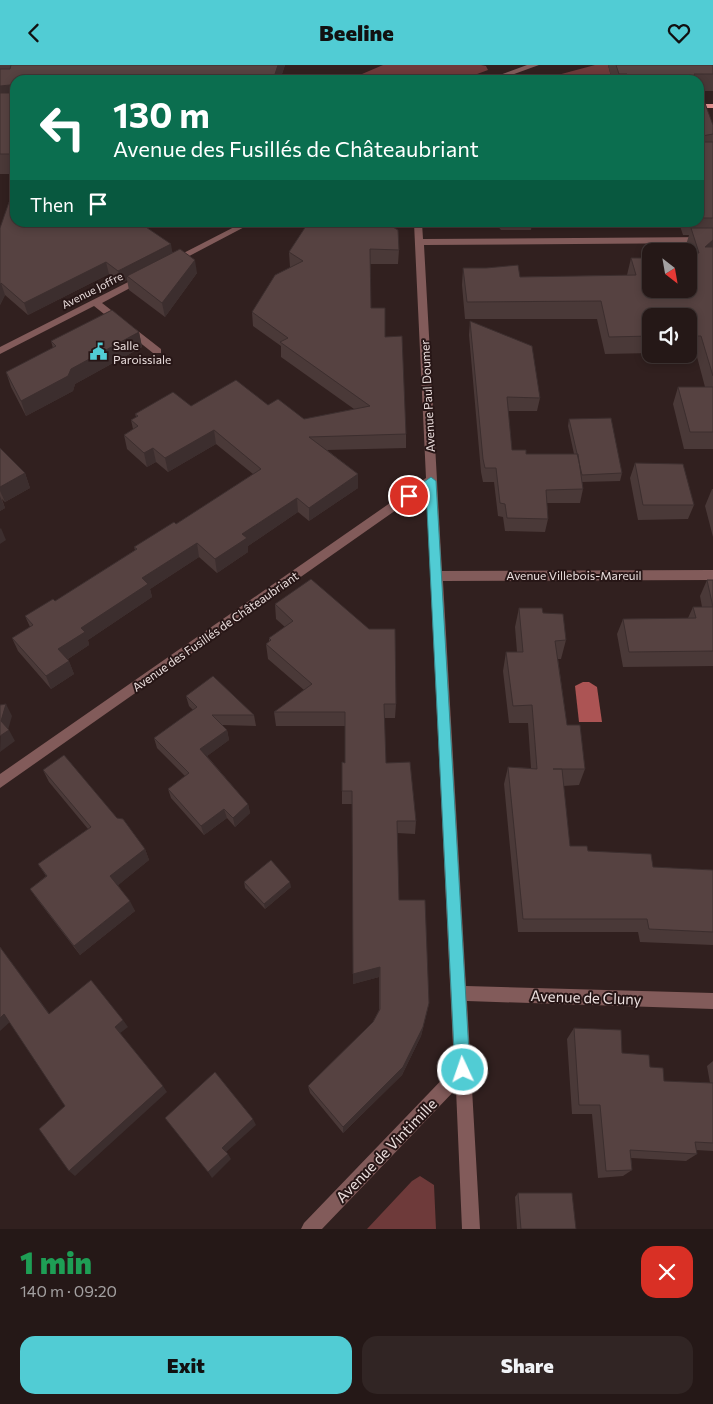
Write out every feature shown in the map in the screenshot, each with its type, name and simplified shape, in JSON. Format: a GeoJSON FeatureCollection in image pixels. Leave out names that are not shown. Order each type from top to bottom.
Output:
{"type":"FeatureCollection","features":[{"type":"Feature","properties":{"kind":"street"},"geometry":{"type":"LineString","coordinates":[[504,75],[532,65]]}},
{"type":"Feature","properties":{"kind":"street"},"geometry":{"type":"LineString","coordinates":[[512,75],[517,70]]}},
{"type":"Feature","properties":{"kind":"street","name":"Avenue Joffre"},"geometry":{"type":"LineString","coordinates":[[0,351],[240,227]]}},
{"type":"Feature","properties":{"kind":"street","name":"Avenue Paul Doumer"},"geometry":{"type":"LineString","coordinates":[[418,227],[471,1229]]}},
{"type":"Feature","properties":{"kind":"street"},"geometry":{"type":"LineString","coordinates":[[419,242],[713,240]]}},
{"type":"Feature","properties":{"kind":"street"},"geometry":{"type":"LineString","coordinates":[[95,302],[157,351]]}},
{"type":"Feature","properties":{"kind":"street","name":"Avenue des Fusillés de Châteaubriant"},"geometry":{"type":"LineString","coordinates":[[0,782],[431,481]]}},
{"type":"Feature","properties":{"kind":"street","name":"Avenue Villebois-Mareuil"},"geometry":{"type":"LineString","coordinates":[[436,576],[713,575]]}},
{"type":"Feature","properties":{"kind":"street","name":"Avenue de Cluny"},"geometry":{"type":"LineString","coordinates":[[458,993],[713,1001]]}},
{"type":"Feature","properties":{"kind":"street","name":"Avenue de Vintimille"},"geometry":{"type":"LineString","coordinates":[[310,1229],[463,1070]]}},
{"type":"Feature","properties":{"kind":"shaded area"},"geometry":{"type":"Polygon","coordinates":[[[383,65],[481,65],[486,66],[488,70],[474,75],[360,75],[383,65]]]}},
{"type":"Feature","properties":{"kind":"shaded area"},"geometry":{"type":"Polygon","coordinates":[[[595,65],[608,65],[611,75],[558,75],[595,65]]]}},
{"type":"Feature","properties":{"kind":"shaded area"},"geometry":{"type":"Polygon","coordinates":[[[583,682],[589,682],[597,687],[602,722],[579,722],[575,686],[583,682]]]}},
{"type":"Feature","properties":{"kind":"shaded area"},"geometry":{"type":"Polygon","coordinates":[[[420,1176],[434,1185],[436,1229],[367,1229],[412,1181],[420,1176]]]}},
{"type":"Feature","properties":{"kind":"building"},"geometry":{"type":"Polygon","coordinates":[[[11,65],[278,65],[275,75],[10,75],[10,85],[0,86],[0,69],[10,69],[11,65]]]}},
{"type":"Feature","properties":{"kind":"building"},"geometry":{"type":"Polygon","coordinates":[[[616,65],[713,65],[713,74],[619,74],[616,65]]]}},
{"type":"Feature","properties":{"kind":"building"},"geometry":{"type":"Polygon","coordinates":[[[0,93],[10,93],[10,154],[0,154],[0,93]]]}},
{"type":"Feature","properties":{"kind":"building"},"geometry":{"type":"Polygon","coordinates":[[[704,101],[713,125],[713,134],[704,136],[704,101]]]}},
{"type":"Feature","properties":{"kind":"building"},"geometry":{"type":"Polygon","coordinates":[[[704,142],[713,142],[713,218],[704,218],[704,142]]]}},
{"type":"Feature","properties":{"kind":"building"},"geometry":{"type":"Polygon","coordinates":[[[9,202],[10,227],[146,227],[171,244],[118,271],[106,262],[24,303],[1,283],[0,286],[0,228],[9,202]]]}},
{"type":"Feature","properties":{"kind":"building"},"geometry":{"type":"Polygon","coordinates":[[[305,227],[393,227],[398,230],[399,250],[370,249],[371,308],[385,308],[385,337],[402,336],[406,434],[309,437],[358,474],[309,508],[297,498],[242,534],[247,538],[215,559],[197,543],[142,578],[148,584],[81,628],[85,632],[58,649],[69,661],[46,676],[12,638],[33,625],[25,616],[53,599],[55,601],[137,549],[134,547],[174,522],[176,524],[261,469],[214,430],[165,458],[153,448],[144,453],[124,435],[138,426],[131,420],[138,416],[135,414],[173,392],[191,406],[236,380],[268,405],[278,399],[304,419],[370,406],[280,342],[288,338],[252,312],[275,275],[303,261],[289,252],[305,227]]]}},
{"type":"Feature","properties":{"kind":"building"},"geometry":{"type":"Polygon","coordinates":[[[691,228],[713,228],[713,240],[705,247],[713,247],[713,376],[701,336],[697,336],[697,308],[642,308],[642,336],[609,337],[601,301],[467,302],[463,268],[518,265],[520,277],[636,275],[631,258],[642,258],[642,298],[697,298],[699,253],[698,243],[696,243],[691,228]]]}},
{"type":"Feature","properties":{"kind":"building"},"geometry":{"type":"Polygon","coordinates":[[[180,249],[195,260],[162,303],[127,276],[180,249]]]}},
{"type":"Feature","properties":{"kind":"building"},"geometry":{"type":"Polygon","coordinates":[[[112,310],[139,332],[71,369],[68,376],[21,401],[6,372],[56,346],[51,341],[112,310]]]}},
{"type":"Feature","properties":{"kind":"building"},"geometry":{"type":"Polygon","coordinates":[[[470,321],[532,346],[540,398],[507,397],[512,450],[526,450],[526,454],[578,454],[583,489],[546,490],[548,519],[507,518],[505,504],[500,503],[496,468],[485,468],[470,321]]]}},
{"type":"Feature","properties":{"kind":"building"},"geometry":{"type":"Polygon","coordinates":[[[678,387],[713,387],[713,432],[690,432],[678,387]]]}},
{"type":"Feature","properties":{"kind":"building"},"geometry":{"type":"Polygon","coordinates":[[[611,418],[622,473],[582,475],[569,419],[611,418]]]}},
{"type":"Feature","properties":{"kind":"building"},"geometry":{"type":"Polygon","coordinates":[[[0,448],[25,473],[0,487],[0,448]]]}},
{"type":"Feature","properties":{"kind":"building"},"geometry":{"type":"Polygon","coordinates":[[[635,463],[683,464],[694,505],[643,505],[635,463]]]}},
{"type":"Feature","properties":{"kind":"building"},"geometry":{"type":"Polygon","coordinates":[[[311,579],[369,629],[395,629],[396,704],[384,704],[386,763],[410,762],[416,821],[397,821],[399,900],[425,900],[429,1003],[423,1027],[403,1067],[343,1127],[308,1086],[373,1022],[380,1009],[380,967],[353,974],[352,791],[342,791],[342,762],[345,763],[345,712],[274,712],[312,684],[266,644],[271,640],[269,638],[293,621],[275,604],[311,579]]]}},
{"type":"Feature","properties":{"kind":"building"},"geometry":{"type":"Polygon","coordinates":[[[707,580],[713,580],[713,607],[707,580]]]}},
{"type":"Feature","properties":{"kind":"building"},"geometry":{"type":"Polygon","coordinates":[[[693,607],[713,607],[713,651],[629,652],[623,619],[696,618],[693,607]]]}},
{"type":"Feature","properties":{"kind":"building"},"geometry":{"type":"Polygon","coordinates":[[[519,608],[542,608],[543,613],[563,614],[566,640],[555,641],[567,725],[580,725],[585,769],[562,769],[570,846],[587,846],[588,851],[651,854],[653,867],[713,870],[713,932],[649,929],[647,919],[523,919],[508,767],[537,769],[532,705],[513,706],[506,652],[523,652],[519,608]]]}},
{"type":"Feature","properties":{"kind":"building"},"geometry":{"type":"Polygon","coordinates":[[[213,676],[254,715],[212,715],[227,730],[200,749],[248,804],[233,818],[224,809],[201,826],[168,789],[189,773],[154,738],[197,707],[186,696],[213,676]]]}},
{"type":"Feature","properties":{"kind":"building"},"geometry":{"type":"Polygon","coordinates":[[[6,704],[1,721],[9,730],[0,736],[0,705],[6,704]]]}},
{"type":"Feature","properties":{"kind":"building"},"geometry":{"type":"Polygon","coordinates":[[[64,755],[117,818],[123,819],[145,849],[110,876],[130,901],[74,946],[30,889],[47,876],[38,864],[91,827],[43,770],[64,755]]]}},
{"type":"Feature","properties":{"kind":"building"},"geometry":{"type":"Polygon","coordinates":[[[271,860],[290,882],[264,904],[244,882],[271,860]]]}},
{"type":"Feature","properties":{"kind":"building"},"geometry":{"type":"Polygon","coordinates":[[[0,947],[49,1014],[91,980],[123,1020],[115,1027],[163,1086],[69,1171],[39,1129],[65,1106],[4,1014],[0,1018],[0,947]]]}},
{"type":"Feature","properties":{"kind":"building"},"geometry":{"type":"Polygon","coordinates":[[[574,1028],[621,1030],[622,1053],[649,1055],[650,1067],[663,1068],[664,1081],[713,1083],[713,1143],[695,1142],[697,1154],[630,1150],[632,1170],[606,1171],[600,1105],[579,1105],[574,1028]]]}},
{"type":"Feature","properties":{"kind":"building"},"geometry":{"type":"Polygon","coordinates":[[[215,1072],[253,1119],[222,1148],[228,1154],[208,1172],[165,1118],[215,1072]]]}},
{"type":"Feature","properties":{"kind":"building"},"geometry":{"type":"Polygon","coordinates":[[[518,1193],[572,1193],[576,1229],[521,1229],[518,1193]]]}},
{"type":"Feature","properties":{"kind":"place","name":"Salle Paroissiale"},"geometry":{"type":"Point","coordinates":[99,352]}},
{"type":"Feature","properties":{"kind":"route"},"geometry":{"type":"LineString","coordinates":[[409,496],[431,481],[463,1070]]}}]}
